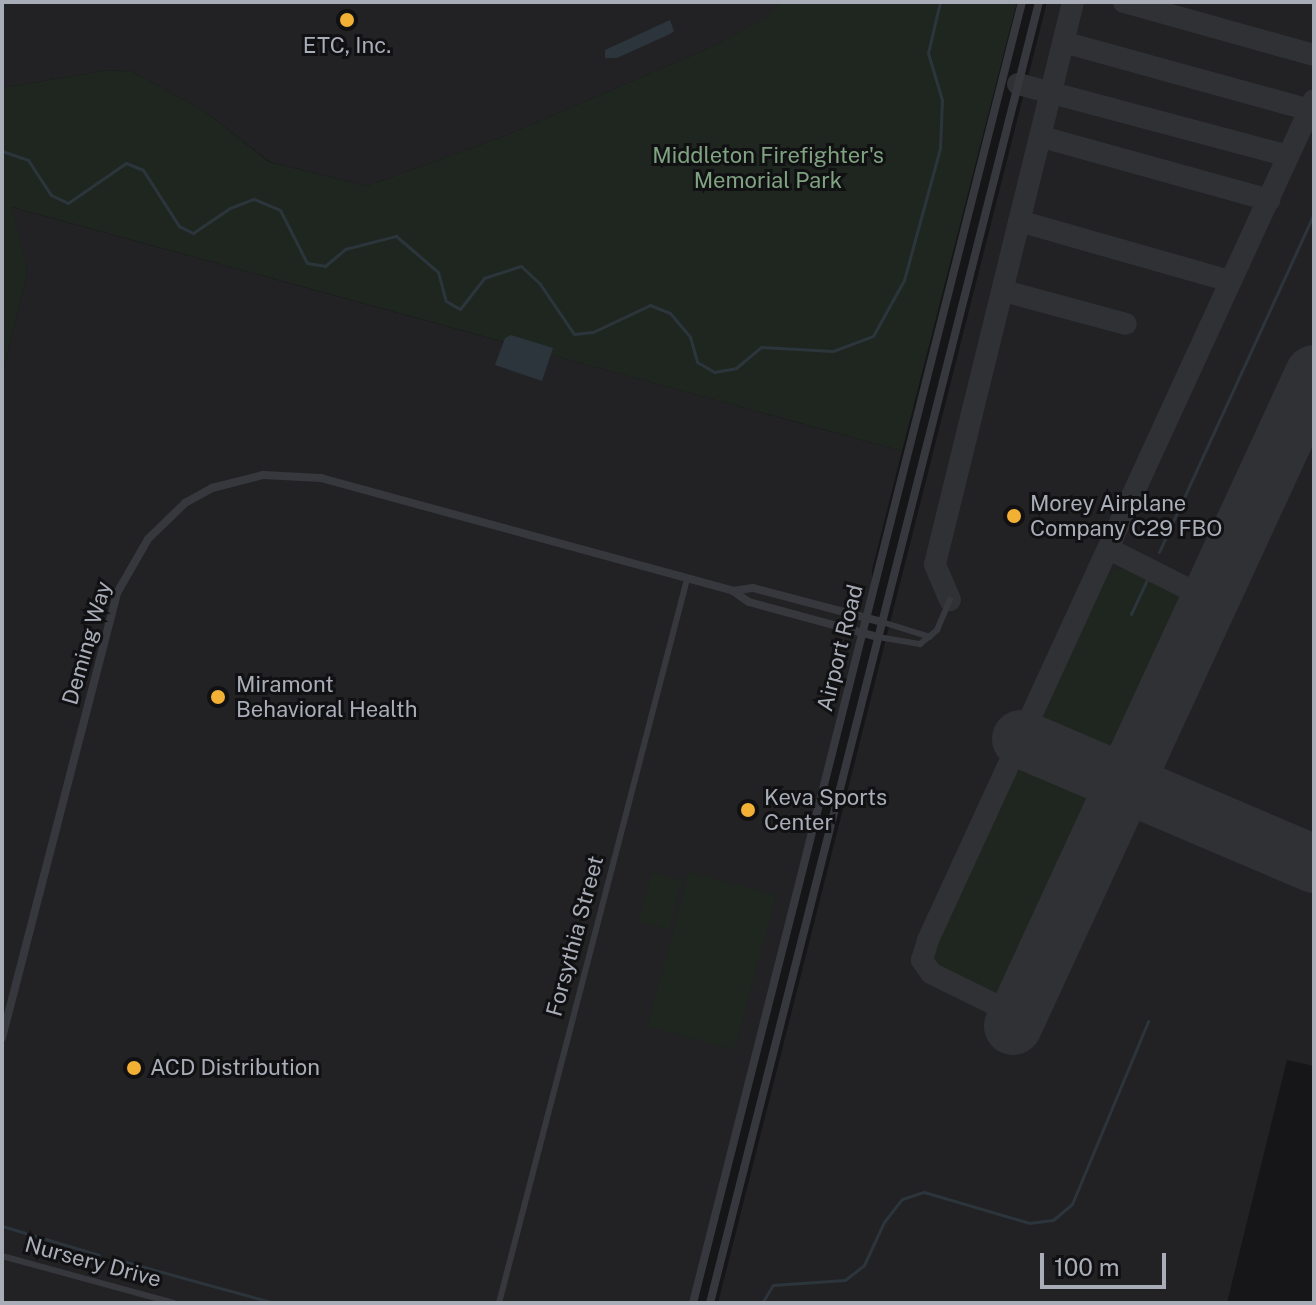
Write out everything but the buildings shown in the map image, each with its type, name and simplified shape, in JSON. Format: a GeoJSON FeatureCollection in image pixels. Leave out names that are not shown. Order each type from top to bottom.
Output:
{"type":"FeatureCollection","features":[{"type":"Feature","properties":{"kind":"street","name":"Airport Road"},"geometry":{"type":"LineString","coordinates":[[693,1303],[1022,2]]}},
{"type":"Feature","properties":{"kind":"street","name":"Airport Road"},"geometry":{"type":"LineString","coordinates":[[710,1303],[1039,2]]}},
{"type":"Feature","properties":{"kind":"street","name":"Deming Way"},"geometry":{"type":"LineString","coordinates":[[2,1038],[117,593],[148,539],[185,503],[238,480],[301,475],[733,591],[749,602],[878,637]]}},
{"type":"Feature","properties":{"kind":"street","name":"Forsythia Street"},"geometry":{"type":"LineString","coordinates":[[499,1303],[687,579]]}},
{"type":"Feature","properties":{"kind":"street","name":"Deming Way"},"geometry":{"type":"LineString","coordinates":[[733,591],[753,588],[882,622]]}},
{"type":"Feature","properties":{"kind":"street"},"geometry":{"type":"LineString","coordinates":[[878,637],[911,644],[930,637],[950,600]]}},
{"type":"Feature","properties":{"kind":"street"},"geometry":{"type":"LineString","coordinates":[[882,622],[930,637]]}},
{"type":"Feature","properties":{"kind":"street","name":"Nursery Drive"},"geometry":{"type":"LineString","coordinates":[[2,1256],[174,1303]]}},
{"type":"Feature","properties":{"kind":"shaded area"},"geometry":{"type":"Polygon","coordinates":[[[2,2],[781,2],[769,16],[718,44],[505,136],[367,186],[270,162],[204,111],[133,72],[109,70],[2,88],[2,2]]]}},
{"type":"Feature","properties":{"kind":"shaded area"},"geometry":{"type":"Polygon","coordinates":[[[1047,2],[1314,2],[1314,1066],[1287,1060],[1227,1303],[718,1303],[1047,2]]]}},
{"type":"Feature","properties":{"kind":"shaded area"},"geometry":{"type":"Polygon","coordinates":[[[670,20],[674,31],[670,34],[617,58],[605,58],[605,50],[670,20]]]}},
{"type":"Feature","properties":{"kind":"shaded area"},"geometry":{"type":"Polygon","coordinates":[[[11,207],[902,451],[872,570],[872,598],[693,1303],[2,1303],[2,375],[28,271],[11,207]]]}},
{"type":"Feature","properties":{"kind":"shaded area"},"geometry":{"type":"Polygon","coordinates":[[[511,335],[553,348],[542,381],[495,365],[505,338],[511,335]]]}},
{"type":"Feature","properties":{"kind":"green space","name":"Middleton Firefighter's Memorial Park"},"geometry":{"type":"Polygon","coordinates":[[[781,2],[1017,2],[902,451],[12,207],[28,271],[2,375],[2,88],[109,70],[133,72],[204,111],[269,162],[367,186],[505,136],[718,44],[768,16],[781,2]]]}},
{"type":"Feature","properties":{"kind":"green space"},"geometry":{"type":"Polygon","coordinates":[[[1125,568],[1180,595],[1184,612],[1116,757],[1037,723],[1100,582],[1107,573],[1125,568]]]}},
{"type":"Feature","properties":{"kind":"green space"},"geometry":{"type":"Polygon","coordinates":[[[1016,766],[1098,800],[1015,979],[1001,994],[990,994],[941,972],[932,960],[934,944],[1016,766]]]}},
{"type":"Feature","properties":{"kind":"green space"},"geometry":{"type":"Polygon","coordinates":[[[652,872],[682,880],[669,929],[639,921],[652,872]]]}},
{"type":"Feature","properties":{"kind":"green space"},"geometry":{"type":"Polygon","coordinates":[[[689,872],[776,895],[735,1050],[648,1027],[689,872]]]}},
{"type":"Feature","properties":{"kind":"waterway"},"geometry":{"type":"LineString","coordinates":[[2,151],[28,160],[51,195],[68,203],[126,163],[143,170],[179,226],[193,233],[230,208],[254,199],[280,210],[307,263],[325,266],[345,249],[396,236],[438,272],[446,301],[460,309],[484,278],[521,266],[540,284],[574,334],[593,332],[650,305],[670,313],[690,337],[697,362],[714,372],[736,368],[761,347],[833,351],[873,336],[904,280],[940,148],[942,100],[928,53],[940,2]]}},
{"type":"Feature","properties":{"kind":"waterway"},"geometry":{"type":"LineString","coordinates":[[1159,552],[1314,214]]}},
{"type":"Feature","properties":{"kind":"waterway"},"geometry":{"type":"LineString","coordinates":[[1131,614],[1147,580]]}},
{"type":"Feature","properties":{"kind":"waterway"},"geometry":{"type":"LineString","coordinates":[[762,1303],[773,1285],[845,1280],[864,1265],[884,1222],[902,1199],[924,1192],[1029,1223],[1053,1220],[1072,1204],[1148,1021]]}},
{"type":"Feature","properties":{"kind":"waterway"},"geometry":{"type":"LineString","coordinates":[[2,1226],[99,1255]]}},
{"type":"Feature","properties":{"kind":"waterway"},"geometry":{"type":"LineString","coordinates":[[122,1261],[275,1303]]}},
{"type":"Feature","properties":{"kind":"taxiway"},"geometry":{"type":"LineString","coordinates":[[950,600],[935,564],[1073,2]]}},
{"type":"Feature","properties":{"kind":"taxiway"},"geometry":{"type":"LineString","coordinates":[[1124,2],[1314,55]]}},
{"type":"Feature","properties":{"kind":"taxiway"},"geometry":{"type":"LineString","coordinates":[[1063,42],[1310,110]]}},
{"type":"Feature","properties":{"kind":"taxiway"},"geometry":{"type":"LineString","coordinates":[[1018,84],[1288,156]]}},
{"type":"Feature","properties":{"kind":"taxiway"},"geometry":{"type":"LineString","coordinates":[[1018,1016],[931,973],[922,960],[928,940],[1314,100]]}},
{"type":"Feature","properties":{"kind":"taxiway"},"geometry":{"type":"LineString","coordinates":[[1042,137],[1269,200]]}},
{"type":"Feature","properties":{"kind":"taxiway"},"geometry":{"type":"LineString","coordinates":[[1019,221],[1230,281]]}},
{"type":"Feature","properties":{"kind":"taxiway"},"geometry":{"type":"LineString","coordinates":[[1004,291],[1126,324]]}},
{"type":"Feature","properties":{"kind":"taxiway"},"geometry":{"type":"LineString","coordinates":[[1109,549],[1210,600]]}},
{"type":"Feature","properties":{"kind":"runway"},"geometry":{"type":"LineString","coordinates":[[1013,1026],[1314,374]]}},
{"type":"Feature","properties":{"kind":"runway"},"geometry":{"type":"LineString","coordinates":[[1021,739],[1314,864]]}},
{"type":"Feature","properties":{"kind":"place","name":"ETC, Inc."},"geometry":{"type":"Point","coordinates":[347,20]}},
{"type":"Feature","properties":{"kind":"place","name":"Morey Airplane Company C29 FBO"},"geometry":{"type":"Point","coordinates":[1014,516]}},
{"type":"Feature","properties":{"kind":"place","name":"Miramont Behavioral Health"},"geometry":{"type":"Point","coordinates":[218,697]}},
{"type":"Feature","properties":{"kind":"place","name":"Keva Sports Center"},"geometry":{"type":"Point","coordinates":[748,810]}},
{"type":"Feature","properties":{"kind":"place","name":"ACD Distribution"},"geometry":{"type":"Point","coordinates":[134,1068]}}]}
